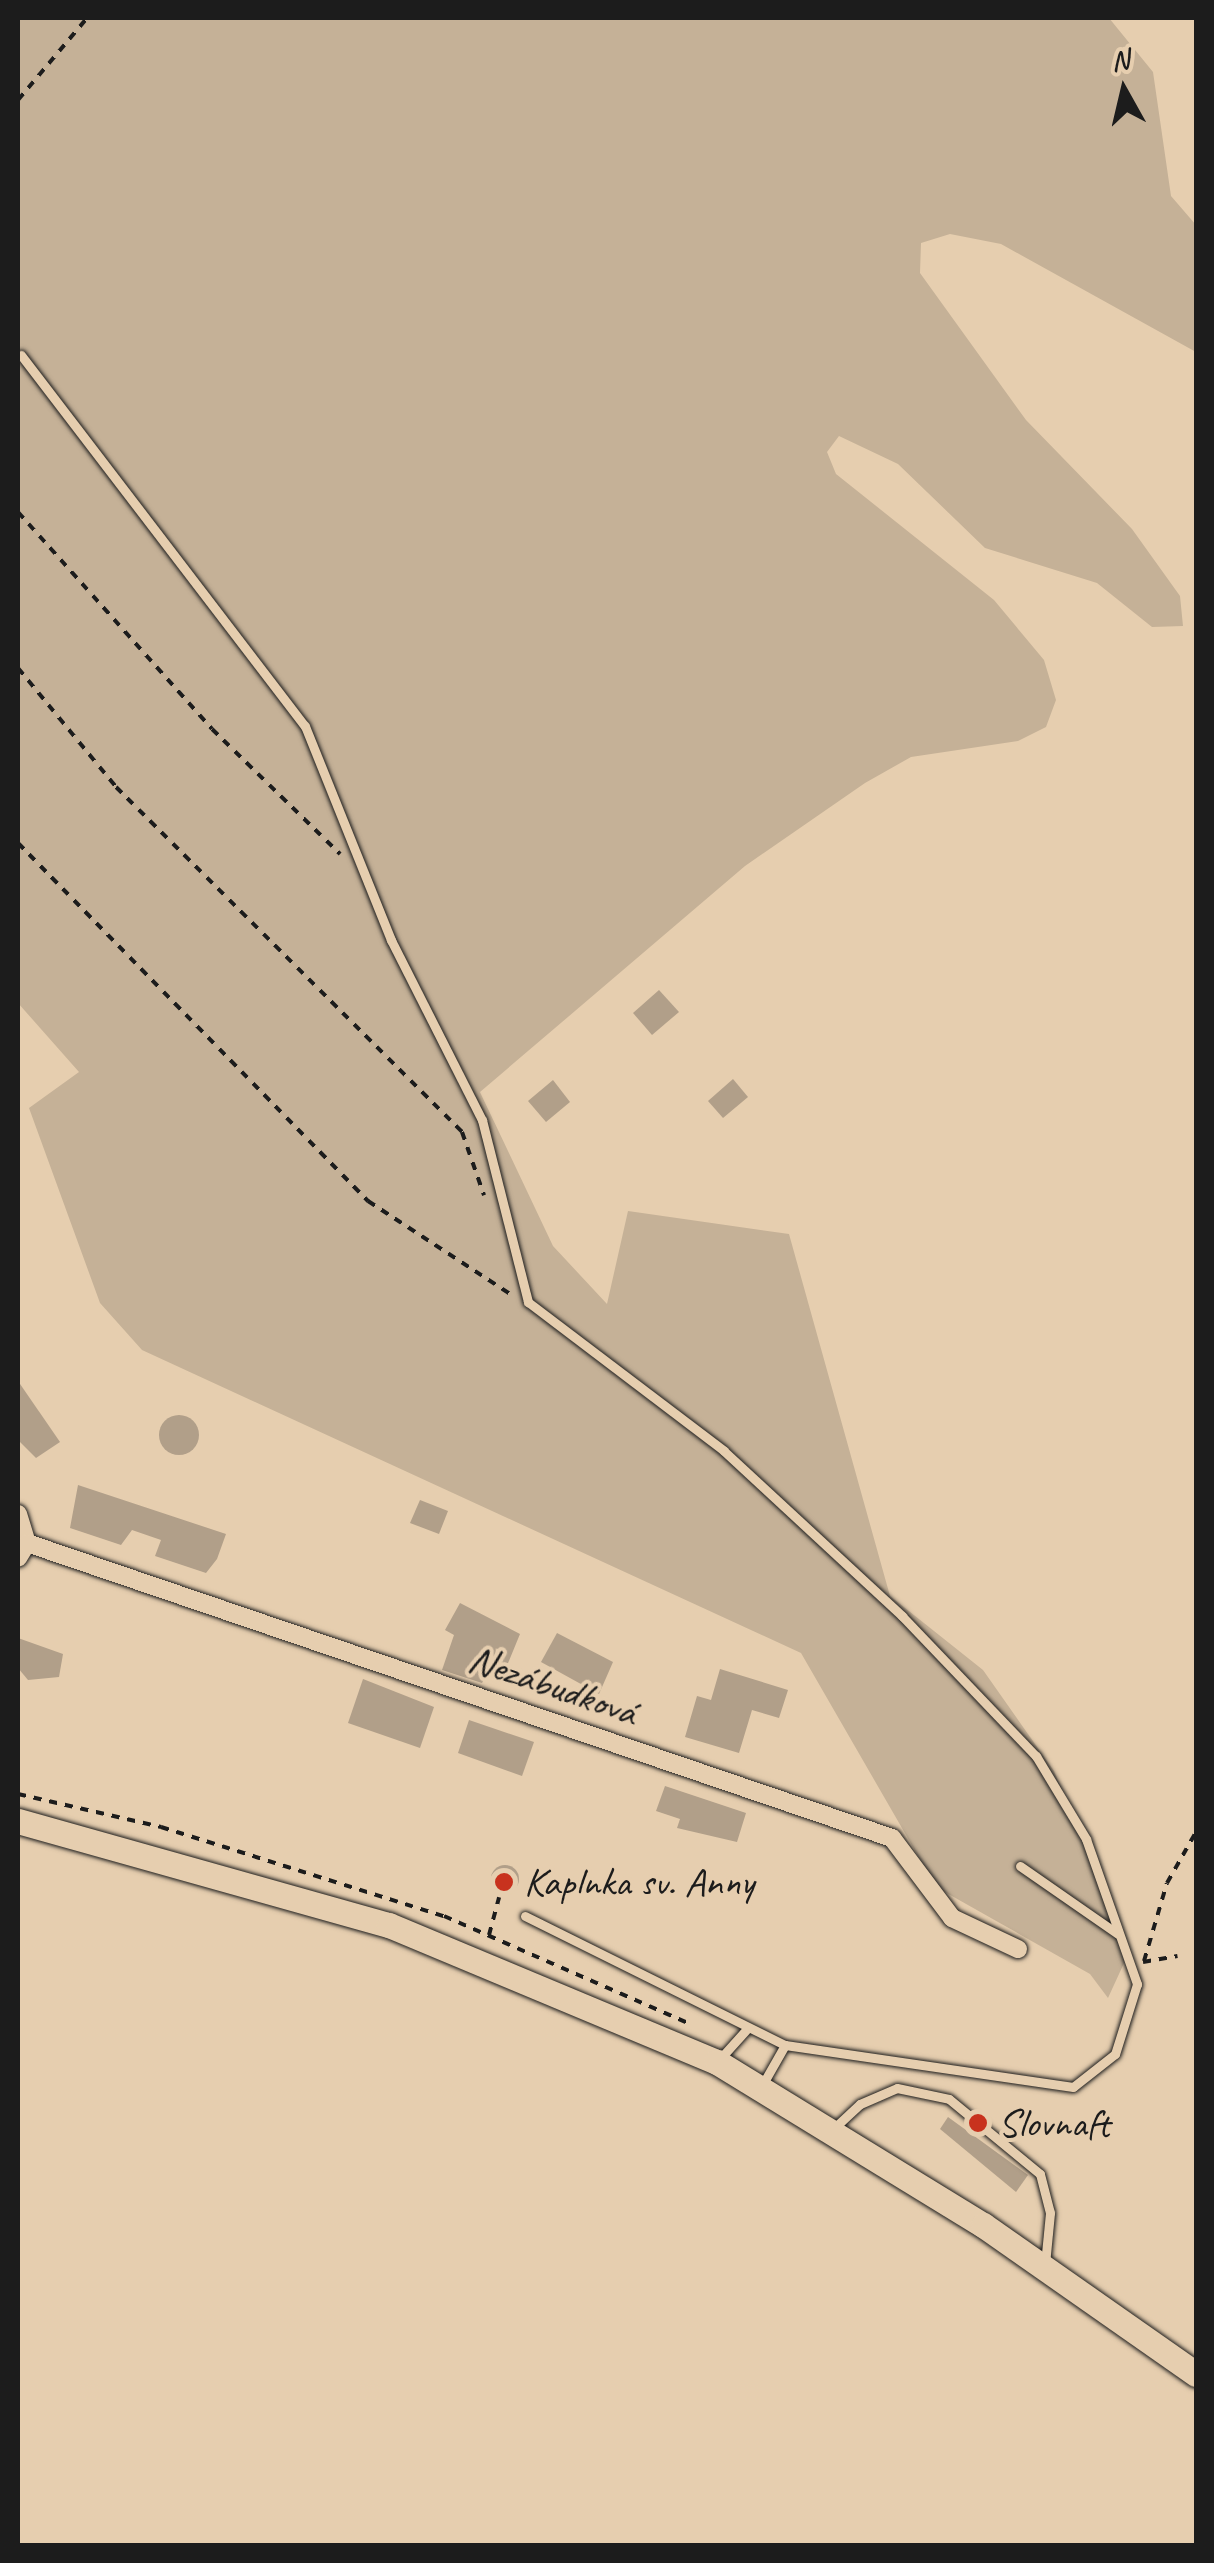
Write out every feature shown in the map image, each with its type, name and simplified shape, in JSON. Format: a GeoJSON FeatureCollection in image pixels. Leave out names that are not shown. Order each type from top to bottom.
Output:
{"type":"FeatureCollection","features":[{"type":"Feature","properties":{"kind":"main road"},"geometry":{"type":"LineString","coordinates":[[18,1821],[389,1924],[717,2062],[832,2130],[1044,2267],[1196,2374]]}},
{"type":"Feature","properties":{"kind":"main road"},"geometry":{"type":"LineString","coordinates":[[1174,2361],[1196,2390]]}},
{"type":"Feature","properties":{"kind":"street"},"geometry":{"type":"LineString","coordinates":[[18,1514],[22,1551]]}},
{"type":"Feature","properties":{"kind":"street","name":"Nezábudková"},"geometry":{"type":"LineString","coordinates":[[22,1551],[892,1838],[942,1909],[1018,1949]]}},
{"type":"Feature","properties":{"kind":"lane"},"geometry":{"type":"LineString","coordinates":[[21,355],[304,726],[368,881],[482,1120],[528,1302],[724,1451],[1036,1756],[1086,1839],[1137,1984],[1115,2054],[1073,2087],[786,2045],[746,2030],[524,1916]]}},
{"type":"Feature","properties":{"kind":"lane"},"geometry":{"type":"LineString","coordinates":[[1020,1866],[1120,1935]]}},
{"type":"Feature","properties":{"kind":"lane"},"geometry":{"type":"LineString","coordinates":[[717,2062],[746,2030]]}},
{"type":"Feature","properties":{"kind":"lane"},"geometry":{"type":"LineString","coordinates":[[760,2088],[786,2045]]}},
{"type":"Feature","properties":{"kind":"lane"},"geometry":{"type":"LineString","coordinates":[[832,2130],[860,2104],[897,2088],[949,2098],[1040,2174],[1050,2213],[1044,2267]]}},
{"type":"Feature","properties":{"kind":"path"},"geometry":{"type":"LineString","coordinates":[[18,100],[86,18]]}},
{"type":"Feature","properties":{"kind":"path"},"geometry":{"type":"LineString","coordinates":[[18,512],[212,729],[368,881]]}},
{"type":"Feature","properties":{"kind":"path"},"geometry":{"type":"LineString","coordinates":[[18,668],[116,788],[462,1132],[490,1214],[508,1230]]}},
{"type":"Feature","properties":{"kind":"path"},"geometry":{"type":"LineString","coordinates":[[18,843],[368,1201],[478,1280],[528,1302]]}},
{"type":"Feature","properties":{"kind":"path"},"geometry":{"type":"LineString","coordinates":[[1137,1984],[1167,1884],[1196,1832]]}},
{"type":"Feature","properties":{"kind":"path"},"geometry":{"type":"LineString","coordinates":[[488,1936],[499,1896]]}},
{"type":"Feature","properties":{"kind":"path"},"geometry":{"type":"LineString","coordinates":[[1143,1962],[1177,1956]]}},
{"type":"Feature","properties":{"kind":"shaded area"},"geometry":{"type":"Polygon","coordinates":[[[18,18],[1109,18],[1153,72],[1171,196],[1196,225],[1196,352],[1001,244],[950,234],[921,243],[920,273],[1026,420],[1132,529],[1180,596],[1183,626],[1152,627],[1097,583],[985,548],[898,464],[839,436],[827,452],[836,474],[994,600],[1044,660],[1056,700],[1046,727],[1018,741],[911,757],[865,783],[745,866],[480,1092],[553,1246],[607,1304],[628,1211],[789,1234],[890,1596],[983,1670],[1054,1771],[1130,1950],[1108,1998],[1090,1974],[936,1887],[801,1653],[142,1350],[100,1303],[29,1108],[79,1072],[18,1003],[18,18]]]}},
{"type":"Feature","properties":{"kind":"building"},"geometry":{"type":"Polygon","coordinates":[[[659,990],[679,1012],[652,1035],[633,1013],[659,990]]]}},
{"type":"Feature","properties":{"kind":"building"},"geometry":{"type":"Polygon","coordinates":[[[733,1079],[748,1097],[723,1118],[708,1101],[733,1079]]]}},
{"type":"Feature","properties":{"kind":"building"},"geometry":{"type":"Polygon","coordinates":[[[553,1080],[570,1102],[546,1122],[528,1101],[553,1080]]]}},
{"type":"Feature","properties":{"kind":"building"},"geometry":{"type":"Polygon","coordinates":[[[18,1381],[60,1442],[36,1458],[18,1440],[18,1381]]]}},
{"type":"Feature","properties":{"kind":"building"},"geometry":{"type":"Polygon","coordinates":[[[179,1415],[193,1421],[199,1435],[193,1449],[179,1455],[165,1449],[159,1435],[165,1421],[179,1415]]]}},
{"type":"Feature","properties":{"kind":"building"},"geometry":{"type":"Polygon","coordinates":[[[78,1485],[226,1534],[217,1559],[206,1573],[155,1556],[161,1540],[132,1530],[121,1545],[70,1528],[78,1485]]]}},
{"type":"Feature","properties":{"kind":"building"},"geometry":{"type":"Polygon","coordinates":[[[420,1500],[448,1511],[439,1534],[410,1523],[420,1500]]]}},
{"type":"Feature","properties":{"kind":"building"},"geometry":{"type":"Polygon","coordinates":[[[460,1603],[520,1634],[506,1668],[494,1661],[482,1683],[442,1670],[454,1635],[445,1630],[460,1603]]]}},
{"type":"Feature","properties":{"kind":"building"},"geometry":{"type":"Polygon","coordinates":[[[557,1633],[613,1662],[599,1694],[541,1662],[557,1633]]]}},
{"type":"Feature","properties":{"kind":"building"},"geometry":{"type":"Polygon","coordinates":[[[18,1638],[63,1654],[59,1677],[28,1680],[18,1668],[18,1638]]]}},
{"type":"Feature","properties":{"kind":"building"},"geometry":{"type":"Polygon","coordinates":[[[720,1669],[788,1690],[779,1718],[752,1710],[739,1753],[685,1737],[697,1696],[711,1700],[720,1669]]]}},
{"type":"Feature","properties":{"kind":"building"},"geometry":{"type":"Polygon","coordinates":[[[363,1679],[434,1707],[420,1748],[348,1723],[363,1679]]]}},
{"type":"Feature","properties":{"kind":"building"},"geometry":{"type":"Polygon","coordinates":[[[469,1720],[534,1742],[522,1776],[458,1753],[469,1720]]]}},
{"type":"Feature","properties":{"kind":"building"},"geometry":{"type":"Polygon","coordinates":[[[665,1786],[746,1813],[737,1842],[677,1828],[680,1819],[656,1811],[665,1786]]]}},
{"type":"Feature","properties":{"kind":"building","name":"Kaplnka sv. Anny"},"geometry":{"type":"Polygon","coordinates":[[[505,1865],[515,1869],[519,1879],[515,1889],[505,1893],[495,1889],[491,1879],[495,1869],[505,1865]]]}},
{"type":"Feature","properties":{"kind":"building"},"geometry":{"type":"Polygon","coordinates":[[[948,2117],[1028,2175],[1016,2192],[940,2129],[948,2117]]]}},
{"type":"Feature","properties":{"kind":"place","name":"Kaplnka sv. Anny"},"geometry":{"type":"Point","coordinates":[504,1882]}},
{"type":"Feature","properties":{"kind":"place","name":"Slovnaft"},"geometry":{"type":"Point","coordinates":[978,2123]}}]}
